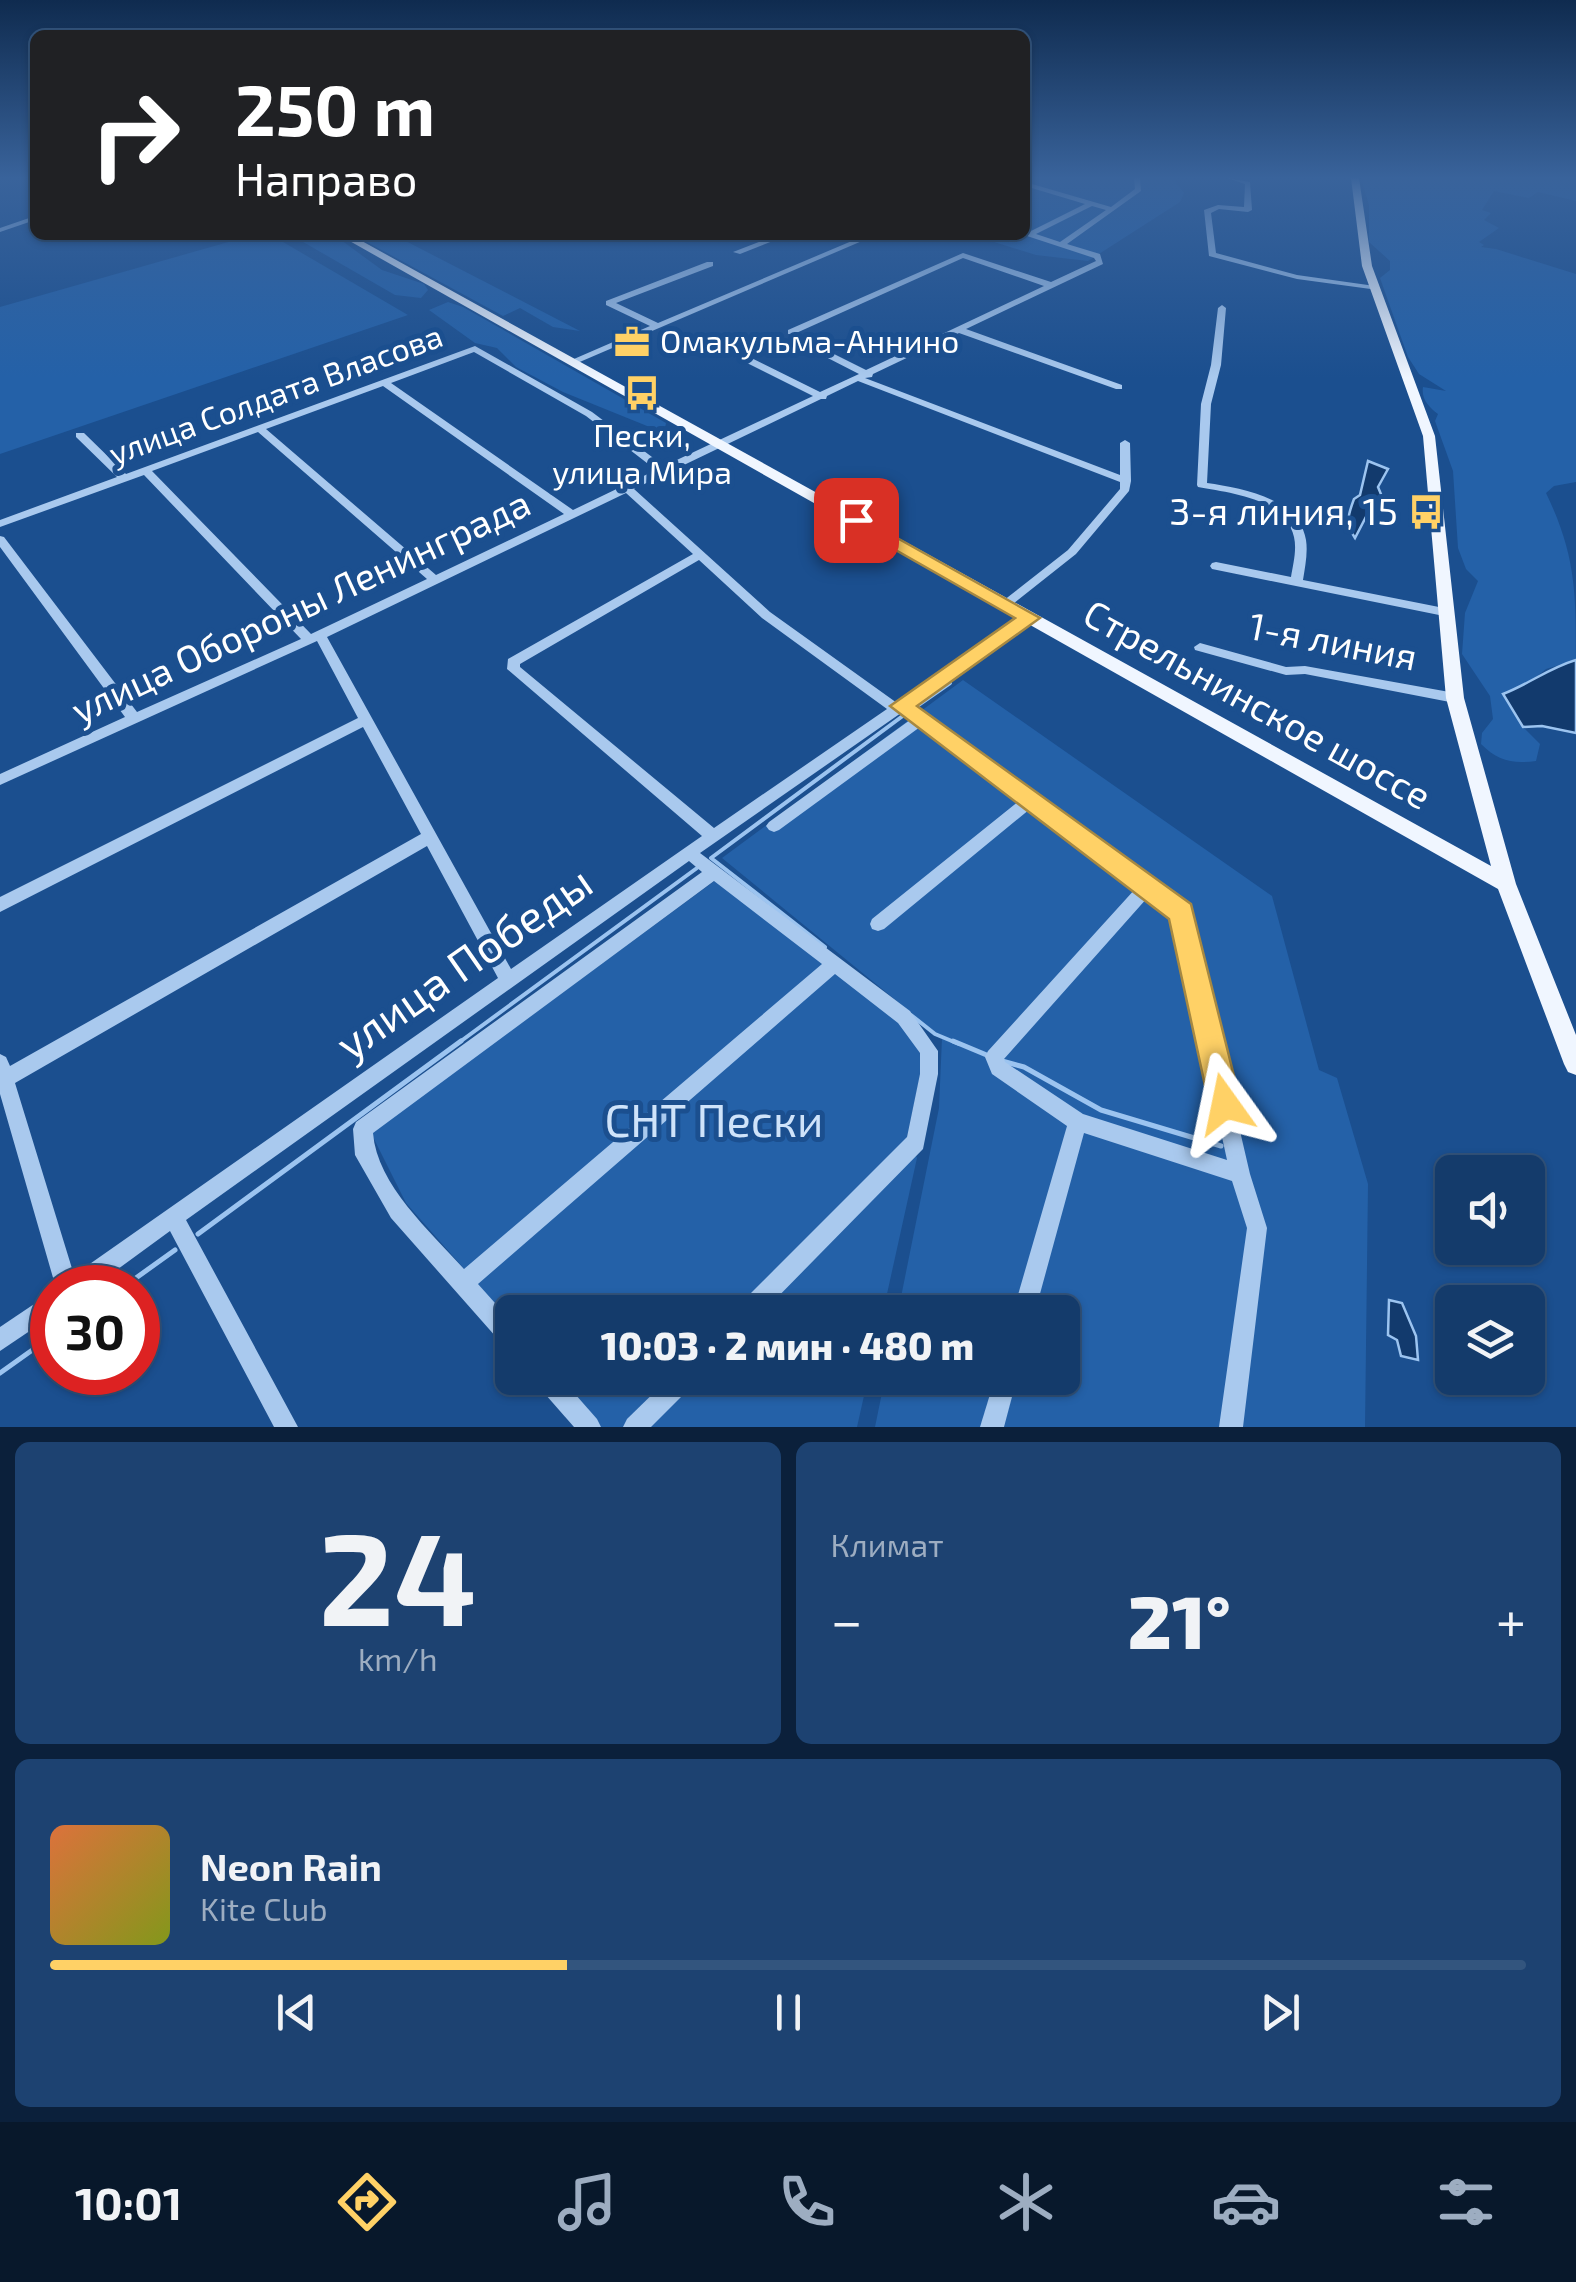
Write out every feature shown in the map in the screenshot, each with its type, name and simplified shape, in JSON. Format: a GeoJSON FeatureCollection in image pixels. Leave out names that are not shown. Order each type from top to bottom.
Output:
{"type":"FeatureCollection","features":[{"type":"Feature","properties":{"kind":"main road","name":"Стрельнинское шоссе"},"geometry":{"type":"LineString","coordinates":[[361,245],[1506,884]]}},
{"type":"Feature","properties":{"kind":"main road"},"geometry":{"type":"LineString","coordinates":[[1364,245],[1367,266],[1429,436],[1455,698],[1506,884],[1576,1064]]}},
{"type":"Feature","properties":{"kind":"street"},"geometry":{"type":"LineString","coordinates":[[738,252],[758,245]]}},
{"type":"Feature","properties":{"kind":"street"},"geometry":{"type":"LineString","coordinates":[[572,362],[849,245]]}},
{"type":"Feature","properties":{"kind":"street","name":"улица Обороны Ленинграда"},"geometry":{"type":"LineString","coordinates":[[0,780],[435,580],[715,441],[824,397],[1100,262],[1097,256],[1064,245]]}},
{"type":"Feature","properties":{"kind":"street"},"geometry":{"type":"LineString","coordinates":[[1211,245],[1212,254],[1297,276],[1375,288]]}},
{"type":"Feature","properties":{"kind":"street"},"geometry":{"type":"LineString","coordinates":[[791,332],[964,255],[1053,286]]}},
{"type":"Feature","properties":{"kind":"street"},"geometry":{"type":"LineString","coordinates":[[658,326],[609,303],[710,264]]}},
{"type":"Feature","properties":{"kind":"street"},"geometry":{"type":"LineString","coordinates":[[1222,308],[1216,365],[1206,404],[1202,485],[1262,500],[1295,523],[1301,538],[1297,582]]}},
{"type":"Feature","properties":{"kind":"street"},"geometry":{"type":"LineString","coordinates":[[962,331],[1119,387]]}},
{"type":"Feature","properties":{"kind":"street"},"geometry":{"type":"LineString","coordinates":[[700,336],[824,397]]}},
{"type":"Feature","properties":{"kind":"street","name":"улица Солдата Власова"},"geometry":{"type":"LineString","coordinates":[[0,524],[464,352],[482,351],[589,414],[661,469]]}},
{"type":"Feature","properties":{"kind":"street"},"geometry":{"type":"LineString","coordinates":[[823,352],[865,377],[1126,481]]}},
{"type":"Feature","properties":{"kind":"street"},"geometry":{"type":"LineString","coordinates":[[383,382],[572,514]]}},
{"type":"Feature","properties":{"kind":"street"},"geometry":{"type":"LineString","coordinates":[[259,428],[435,580]]}},
{"type":"Feature","properties":{"kind":"street"},"geometry":{"type":"LineString","coordinates":[[80,435],[124,478]]}},
{"type":"Feature","properties":{"kind":"street"},"geometry":{"type":"LineString","coordinates":[[1004,604],[1072,552],[1125,489],[1125,443]]}},
{"type":"Feature","properties":{"kind":"street"},"geometry":{"type":"LineString","coordinates":[[145,470],[314,636],[365,720],[508,980]]}},
{"type":"Feature","properties":{"kind":"street"},"geometry":{"type":"LineString","coordinates":[[627,488],[766,615],[920,720],[1181,912],[1240,1174],[1257,1228],[1231,1427]]}},
{"type":"Feature","properties":{"kind":"street"},"geometry":{"type":"LineString","coordinates":[[0,539],[134,719]]}},
{"type":"Feature","properties":{"kind":"street"},"geometry":{"type":"LineString","coordinates":[[698,556],[513,662],[514,669],[527,681],[712,836]]}},
{"type":"Feature","properties":{"kind":"street"},"geometry":{"type":"LineString","coordinates":[[1216,566],[1444,612]]}},
{"type":"Feature","properties":{"kind":"street","name":"улица Победы"},"geometry":{"type":"LineString","coordinates":[[103,1265],[712,836],[1030,618]]}},
{"type":"Feature","properties":{"kind":"street","name":"1-я линия"},"geometry":{"type":"LineString","coordinates":[[1200,647],[1286,671],[1304,670],[1455,698]]}},
{"type":"Feature","properties":{"kind":"street"},"geometry":{"type":"LineString","coordinates":[[0,905],[365,720]]}},
{"type":"Feature","properties":{"kind":"street"},"geometry":{"type":"LineString","coordinates":[[774,826],[920,720]]}},
{"type":"Feature","properties":{"kind":"street"},"geometry":{"type":"LineString","coordinates":[[878,924],[1030,800]]}},
{"type":"Feature","properties":{"kind":"street"},"geometry":{"type":"LineString","coordinates":[[63,1265],[2,1071],[429,837]]}},
{"type":"Feature","properties":{"kind":"street"},"geometry":{"type":"LineString","coordinates":[[689,853],[904,1017],[929,1051],[929,1074],[916,1142],[765,1295]]}},
{"type":"Feature","properties":{"kind":"street"},"geometry":{"type":"LineString","coordinates":[[495,1318],[398,1212],[365,1156],[363,1129],[714,872]]}},
{"type":"Feature","properties":{"kind":"street"},"geometry":{"type":"LineString","coordinates":[[1148,885],[994,1058],[998,1068],[1078,1122],[1240,1174]]}},
{"type":"Feature","properties":{"kind":"street"},"geometry":{"type":"LineString","coordinates":[[465,1282],[835,963]]}},
{"type":"Feature","properties":{"kind":"street"},"geometry":{"type":"LineString","coordinates":[[1029,1295],[1078,1122]]}},
{"type":"Feature","properties":{"kind":"street"},"geometry":{"type":"LineString","coordinates":[[173,1216],[286,1427]]}},
{"type":"Feature","properties":{"kind":"street"},"geometry":{"type":"LineString","coordinates":[[0,1340],[30,1318]]}},
{"type":"Feature","properties":{"kind":"street"},"geometry":{"type":"LineString","coordinates":[[561,1395],[589,1427]]}},
{"type":"Feature","properties":{"kind":"street"},"geometry":{"type":"LineString","coordinates":[[635,1427],[667,1395]]}},
{"type":"Feature","properties":{"kind":"street"},"geometry":{"type":"LineString","coordinates":[[992,1427],[1001,1395]]}},
{"type":"Feature","properties":{"kind":"green space"},"geometry":{"type":"Polygon","coordinates":[[[219,245],[287,245],[408,315],[0,454],[0,307],[219,245]]]}},
{"type":"Feature","properties":{"kind":"green space"},"geometry":{"type":"Polygon","coordinates":[[[308,245],[347,245],[382,270],[424,284],[428,290],[421,298],[395,295],[308,245]]]}},
{"type":"Feature","properties":{"kind":"green space"},"geometry":{"type":"Polygon","coordinates":[[[372,245],[413,245],[580,331],[553,327],[520,308],[503,316],[372,245]]]}},
{"type":"Feature","properties":{"kind":"green space"},"geometry":{"type":"Polygon","coordinates":[[[1003,245],[1114,245],[1088,261],[1036,255],[1003,245]]]}},
{"type":"Feature","properties":{"kind":"green space"},"geometry":{"type":"Polygon","coordinates":[[[1372,245],[1483,245],[1481,247],[1576,274],[1576,482],[1554,486],[1546,493],[1569,555],[1576,614],[1576,660],[1546,669],[1525,686],[1523,727],[1540,744],[1536,761],[1506,760],[1481,744],[1482,733],[1493,719],[1490,696],[1462,654],[1465,613],[1478,581],[1466,569],[1458,548],[1453,471],[1435,421],[1438,414],[1426,402],[1423,387],[1446,391],[1419,374],[1408,357],[1380,278],[1390,270],[1390,261],[1372,245]]]}},
{"type":"Feature","properties":{"kind":"green space"},"geometry":{"type":"Polygon","coordinates":[[[448,302],[666,423],[665,428],[657,430],[563,392],[516,367],[497,348],[475,343],[429,310],[448,302]]]}},
{"type":"Feature","properties":{"kind":"green space"},"geometry":{"type":"Polygon","coordinates":[[[963,680],[1272,896],[1319,1070],[1337,1078],[1368,1184],[1365,1427],[875,1427],[882,1395],[1080,1395],[1080,1295],[901,1295],[939,1108],[942,1038],[722,858],[963,680]]]}},
{"type":"Feature","properties":{"kind":"green space","name":"СНТ Пески"},"geometry":{"type":"Polygon","coordinates":[[[716,880],[896,1020],[915,1038],[924,1057],[907,1137],[917,1158],[887,1295],[495,1295],[495,1304],[406,1203],[371,1133],[716,880]]]}},
{"type":"Feature","properties":{"kind":"green space"},"geometry":{"type":"Polygon","coordinates":[[[570,1395],[864,1395],[857,1427],[595,1427],[570,1395]]]}},
{"type":"Feature","properties":{"kind":"shaded area"},"geometry":{"type":"Polygon","coordinates":[[[1368,461],[1388,469],[1378,487],[1383,499],[1370,509],[1355,538],[1349,514],[1354,499],[1360,495],[1368,461]]]}},
{"type":"Feature","properties":{"kind":"shaded area"},"geometry":{"type":"Polygon","coordinates":[[[1576,660],[1576,733],[1542,726],[1523,727],[1503,694],[1576,660]]]}},
{"type":"Feature","properties":{"kind":"shaded area"},"geometry":{"type":"Polygon","coordinates":[[[1389,1300],[1402,1303],[1416,1336],[1418,1360],[1401,1356],[1397,1340],[1388,1335],[1389,1300]]]}},
{"type":"Feature","properties":{"kind":"waterway"},"geometry":{"type":"LineString","coordinates":[[914,708],[950,683]]}},
{"type":"Feature","properties":{"kind":"waterway"},"geometry":{"type":"LineString","coordinates":[[825,947],[711,858],[904,715]]}},
{"type":"Feature","properties":{"kind":"waterway"},"geometry":{"type":"LineString","coordinates":[[457,1044],[697,868]]}},
{"type":"Feature","properties":{"kind":"waterway"},"geometry":{"type":"LineString","coordinates":[[911,1015],[935,1034],[959,1044]]}},
{"type":"Feature","properties":{"kind":"waterway"},"geometry":{"type":"LineString","coordinates":[[198,1234],[461,1041]]}},
{"type":"Feature","properties":{"kind":"waterway"},"geometry":{"type":"LineString","coordinates":[[953,1041],[989,1056]]}},
{"type":"Feature","properties":{"kind":"waterway"},"geometry":{"type":"LineString","coordinates":[[1002,1061],[1024,1067],[1101,1110],[1221,1146]]}},
{"type":"Feature","properties":{"kind":"waterway"},"geometry":{"type":"LineString","coordinates":[[154,1265],[175,1250]]}},
{"type":"Feature","properties":{"kind":"waterway"},"geometry":{"type":"LineString","coordinates":[[0,1373],[30,1352]]}},
{"type":"Feature","properties":{"kind":"place","name":"Омакульма-Аннино"},"geometry":{"type":"Point","coordinates":[632,342]}},
{"type":"Feature","properties":{"kind":"place","name":"Пески, улица Мира"},"geometry":{"type":"Point","coordinates":[642,393]}},
{"type":"Feature","properties":{"kind":"place","name":"3-я линия, 15"},"geometry":{"type":"Point","coordinates":[1426,512]}},
{"type":"Feature","properties":{"kind":"route"},"geometry":{"type":"LineString","coordinates":[[856,520],[1030,618],[901,706],[1181,912],[1225,1104]]}}]}
